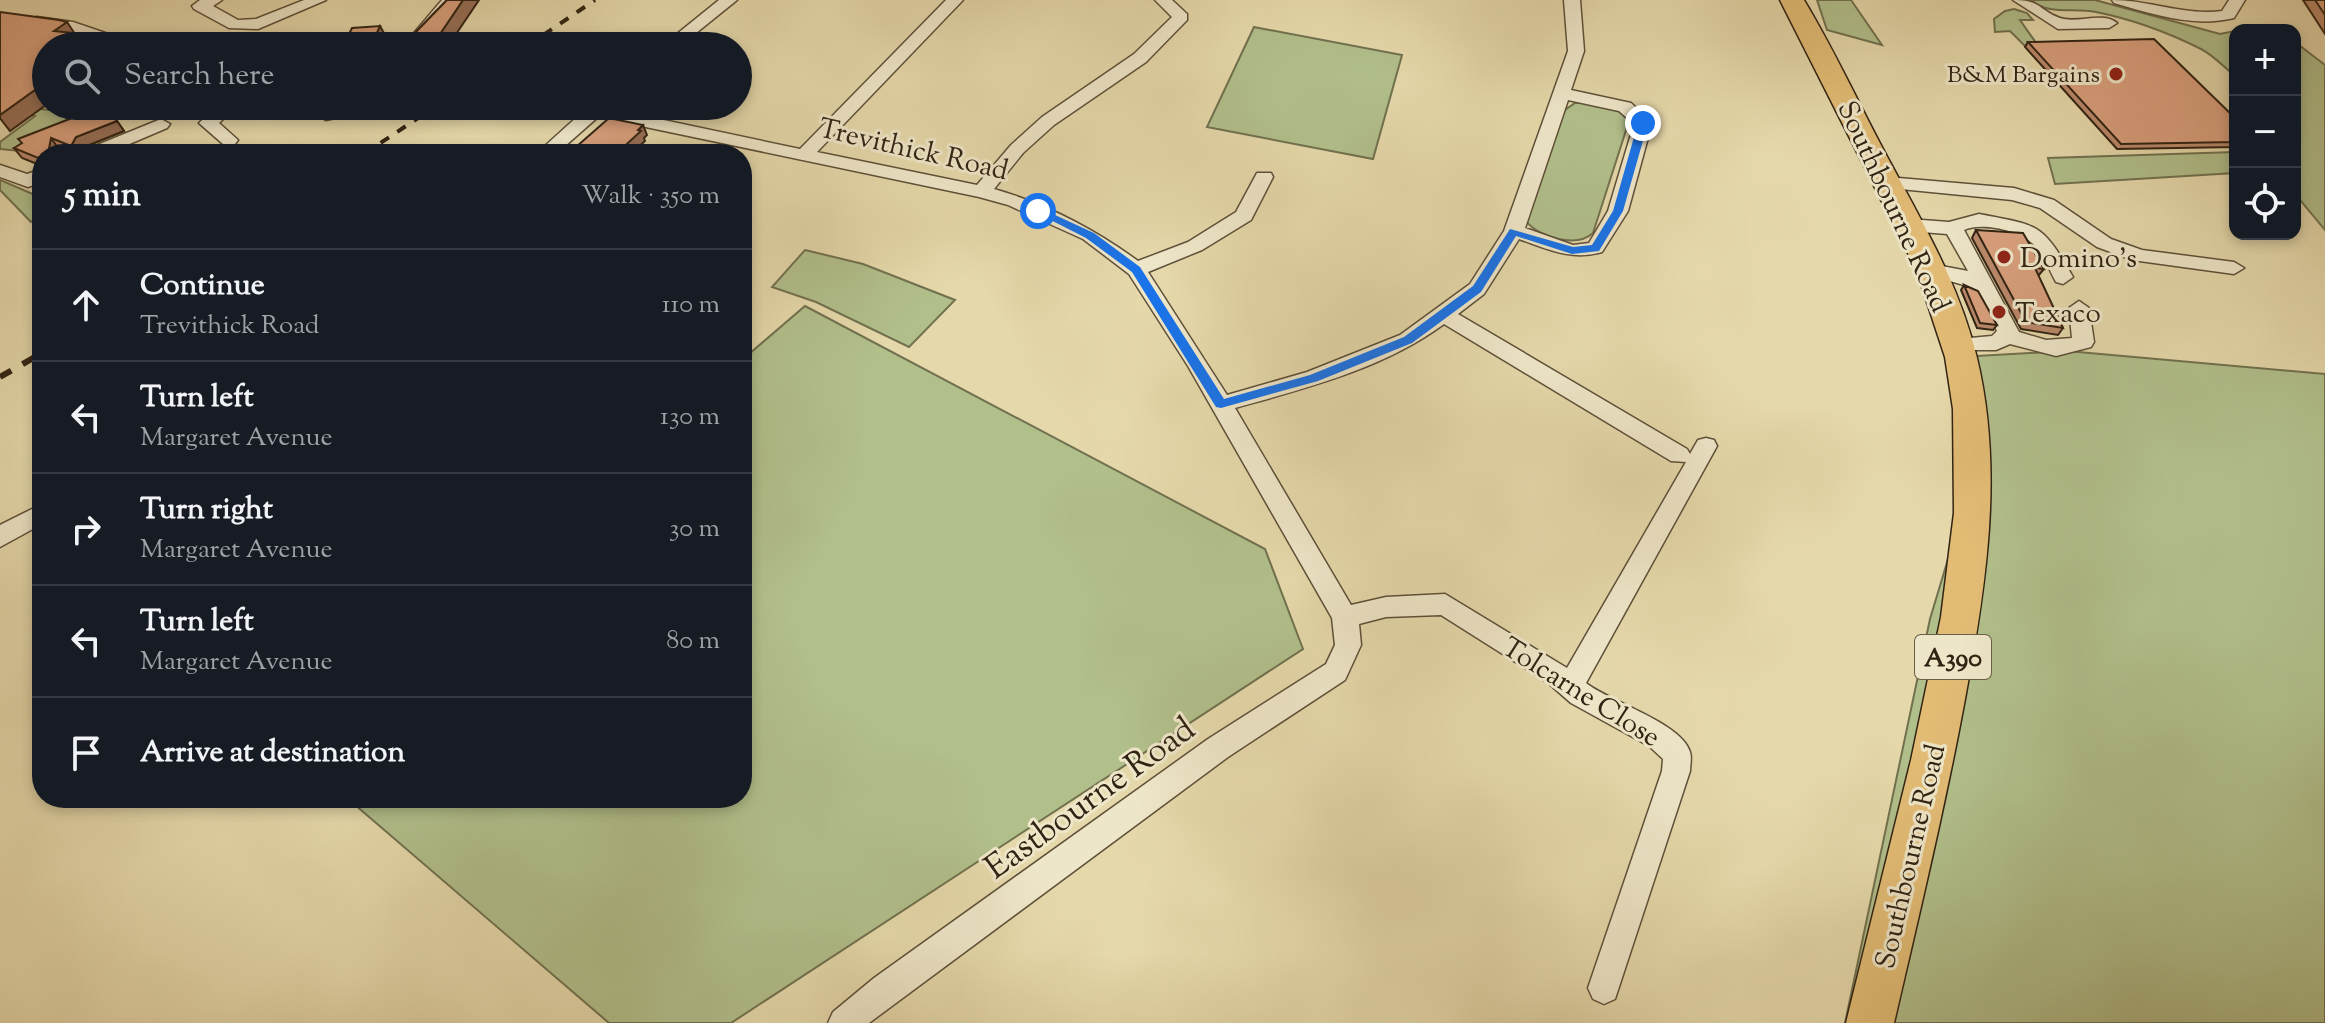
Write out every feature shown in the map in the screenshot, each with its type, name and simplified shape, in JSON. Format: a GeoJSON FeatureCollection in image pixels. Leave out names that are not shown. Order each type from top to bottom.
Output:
{"type":"FeatureCollection","features":[{"type":"Feature","properties":{"kind":"highway","name":"Southbourne Road"},"geometry":{"type":"LineString","coordinates":[[1797,3],[1946,305],[1963,374],[1976,466],[1971,554],[1918,827],[1870,1023]]}},
{"type":"Feature","properties":{"kind":"street"},"geometry":{"type":"LineString","coordinates":[[214,0],[200,6],[235,25],[258,24],[318,0]]}},
{"type":"Feature","properties":{"kind":"street"},"geometry":{"type":"LineString","coordinates":[[423,32],[450,0]]}},
{"type":"Feature","properties":{"kind":"street"},"geometry":{"type":"LineString","coordinates":[[688,32],[729,0]]}},
{"type":"Feature","properties":{"kind":"street"},"geometry":{"type":"LineString","coordinates":[[804,155],[955,0]]}},
{"type":"Feature","properties":{"kind":"street"},"geometry":{"type":"LineString","coordinates":[[982,192],[1017,149],[1048,121],[1140,58],[1181,17],[1163,0]]}},
{"type":"Feature","properties":{"kind":"street"},"geometry":{"type":"LineString","coordinates":[[1221,404],[1314,378],[1408,340],[1477,289],[1514,231],[1576,51],[1572,0]]}},
{"type":"Feature","properties":{"kind":"street"},"geometry":{"type":"LineString","coordinates":[[2021,0],[2058,24],[2109,23]]}},
{"type":"Feature","properties":{"kind":"street"},"geometry":{"type":"LineString","coordinates":[[2120,0],[2186,17],[2208,19],[2228,15],[2237,0]]}},
{"type":"Feature","properties":{"kind":"street"},"geometry":{"type":"LineString","coordinates":[[28,21],[87,32]]}},
{"type":"Feature","properties":{"kind":"street"},"geometry":{"type":"LineString","coordinates":[[257,32],[258,24]]}},
{"type":"Feature","properties":{"kind":"street"},"geometry":{"type":"LineString","coordinates":[[1514,231],[1572,251],[1595,248],[1618,211],[1643,123],[1625,107],[1561,93]]}},
{"type":"Feature","properties":{"kind":"street"},"geometry":{"type":"LineString","coordinates":[[212,120],[208,123],[229,140]]}},
{"type":"Feature","properties":{"kind":"street"},"geometry":{"type":"LineString","coordinates":[[556,144],[583,120]]}},
{"type":"Feature","properties":{"kind":"street","name":"Trevithick Road"},"geometry":{"type":"LineString","coordinates":[[650,120],[982,192],[1015,201],[1090,235],[1136,269],[1221,404],[1345,617]]}},
{"type":"Feature","properties":{"kind":"street"},"geometry":{"type":"LineString","coordinates":[[114,144],[161,124]]}},
{"type":"Feature","properties":{"kind":"street"},"geometry":{"type":"LineString","coordinates":[[0,171],[28,181],[32,179]]}},
{"type":"Feature","properties":{"kind":"street"},"geometry":{"type":"LineString","coordinates":[[1136,269],[1195,246],[1244,216],[1264,177]]}},
{"type":"Feature","properties":{"kind":"street"},"geometry":{"type":"LineString","coordinates":[[1887,183],[2014,194],[2047,204],[2104,243],[2122,250],[2156,258],[2234,268]]}},
{"type":"Feature","properties":{"kind":"street"},"geometry":{"type":"LineString","coordinates":[[1909,225],[1953,228],[1963,222],[1979,220],[2023,229],[2042,240],[2063,277]]}},
{"type":"Feature","properties":{"kind":"street"},"geometry":{"type":"LineString","coordinates":[[1953,228],[1977,268],[1981,281],[1991,292],[2009,336]]}},
{"type":"Feature","properties":{"kind":"street"},"geometry":{"type":"LineString","coordinates":[[1931,270],[1981,281]]}},
{"type":"Feature","properties":{"kind":"street"},"geometry":{"type":"LineString","coordinates":[[1956,345],[1996,343],[2009,336],[2052,350],[2074,347],[2083,342],[2079,308]]}},
{"type":"Feature","properties":{"kind":"street"},"geometry":{"type":"LineString","coordinates":[[1444,315],[1679,455]]}},
{"type":"Feature","properties":{"kind":"street"},"geometry":{"type":"LineString","coordinates":[[1570,688],[1706,446]]}},
{"type":"Feature","properties":{"kind":"street"},"geometry":{"type":"LineString","coordinates":[[0,537],[32,519]]}},
{"type":"Feature","properties":{"kind":"street","name":"Tolcarne Close"},"geometry":{"type":"LineString","coordinates":[[1345,617],[1386,607],[1445,604],[1556,674],[1570,688],[1659,737],[1677,754],[1676,771],[1604,988]]}},
{"type":"Feature","properties":{"kind":"street","name":"Eastbourne Road"},"geometry":{"type":"LineString","coordinates":[[844,1023],[885,989],[1218,748],[1336,672],[1348,645],[1345,617]]}},
{"type":"Feature","properties":{"kind":"green space"},"geometry":{"type":"Polygon","coordinates":[[[1817,0],[1851,0],[1882,45],[1827,30],[1817,0]]]}},
{"type":"Feature","properties":{"kind":"green space"},"geometry":{"type":"Polygon","coordinates":[[[2031,0],[2095,0],[2220,34],[2229,32],[2229,71],[2205,52],[2150,27],[2096,12],[2054,10],[2031,0]]]}},
{"type":"Feature","properties":{"kind":"green space"},"geometry":{"type":"Polygon","coordinates":[[[2014,9],[2027,13],[2033,20],[2020,20],[2039,47],[2026,47],[2010,31],[1995,32],[1994,19],[2014,9]]]}},
{"type":"Feature","properties":{"kind":"green space"},"geometry":{"type":"Polygon","coordinates":[[[1254,27],[1402,55],[1373,159],[1207,127],[1254,27]]]}},
{"type":"Feature","properties":{"kind":"green space"},"geometry":{"type":"Polygon","coordinates":[[[2301,47],[2325,65],[2325,230],[2301,201],[2301,47]]]}},
{"type":"Feature","properties":{"kind":"green space"},"geometry":{"type":"Polygon","coordinates":[[[1584,102],[1619,110],[1629,121],[1593,233],[1578,240],[1558,239],[1540,232],[1526,221],[1562,112],[1575,103],[1584,102]]]}},
{"type":"Feature","properties":{"kind":"green space"},"geometry":{"type":"Polygon","coordinates":[[[25,107],[32,108],[32,115],[18,113],[25,107]]]}},
{"type":"Feature","properties":{"kind":"green space"},"geometry":{"type":"Polygon","coordinates":[[[32,118],[100,120],[20,151],[0,149],[0,142],[32,118]]]}},
{"type":"Feature","properties":{"kind":"green space"},"geometry":{"type":"Polygon","coordinates":[[[2229,152],[2229,173],[2055,184],[2048,158],[2229,152]]]}},
{"type":"Feature","properties":{"kind":"green space"},"geometry":{"type":"Polygon","coordinates":[[[0,180],[32,194],[32,221],[31,222],[0,190],[0,180]]]}},
{"type":"Feature","properties":{"kind":"green space"},"geometry":{"type":"Polygon","coordinates":[[[805,250],[863,264],[955,300],[909,347],[816,302],[772,287],[805,250]]]}},
{"type":"Feature","properties":{"kind":"green space"},"geometry":{"type":"Polygon","coordinates":[[[805,306],[1265,549],[1303,649],[731,1023],[609,1023],[359,808],[752,808],[752,351],[805,306]]]}},
{"type":"Feature","properties":{"kind":"green space"},"geometry":{"type":"Polygon","coordinates":[[[2067,351],[2325,374],[2325,1023],[1845,1023],[1930,619],[1976,466],[1963,374],[1977,356],[2067,351]]]}},
{"type":"Feature","properties":{"kind":"building"},"geometry":{"type":"Polygon","coordinates":[[[447,0],[463,0],[441,32],[416,32],[447,0]]]}},
{"type":"Feature","properties":{"kind":"building"},"geometry":{"type":"Polygon","coordinates":[[[2315,0],[2325,0],[2325,15],[2315,0]]]}},
{"type":"Feature","properties":{"kind":"building"},"geometry":{"type":"Polygon","coordinates":[[[0,12],[67,22],[54,31],[64,32],[32,32],[32,92],[0,115],[0,12]]]}},
{"type":"Feature","properties":{"kind":"building"},"geometry":{"type":"Polygon","coordinates":[[[380,26],[377,32],[350,32],[352,28],[380,26]]]}},
{"type":"Feature","properties":{"kind":"building","name":"B&M Bargains"},"geometry":{"type":"Polygon","coordinates":[[[2154,39],[2229,112],[2229,142],[2121,144],[2028,42],[2154,39]]]}},
{"type":"Feature","properties":{"kind":"building"},"geometry":{"type":"Polygon","coordinates":[[[67,120],[117,121],[76,137],[72,144],[51,138],[50,144],[32,144],[32,156],[14,148],[22,143],[18,139],[67,120]]]}},
{"type":"Feature","properties":{"kind":"building"},"geometry":{"type":"Polygon","coordinates":[[[607,120],[643,125],[627,144],[579,144],[607,120]]]}},
{"type":"Feature","properties":{"kind":"building"},"geometry":{"type":"Polygon","coordinates":[[[1976,230],[2023,233],[2044,269],[2035,268],[2063,328],[2026,322],[1976,230]]]}},
{"type":"Feature","properties":{"kind":"building"},"geometry":{"type":"Polygon","coordinates":[[[1964,285],[1978,291],[1997,325],[1980,323],[1964,285]]]}},
{"type":"Feature","properties":{"kind":"railway"},"geometry":{"type":"LineString","coordinates":[[548,32],[595,0]]}},
{"type":"Feature","properties":{"kind":"railway"},"geometry":{"type":"LineString","coordinates":[[379,144],[415,120]]}},
{"type":"Feature","properties":{"kind":"railway"},"geometry":{"type":"LineString","coordinates":[[0,377],[32,359]]}},
{"type":"Feature","properties":{"kind":"place","name":"B&M Bargains"},"geometry":{"type":"Point","coordinates":[2116,74]}},
{"type":"Feature","properties":{"kind":"place","name":"Domino's"},"geometry":{"type":"Point","coordinates":[2004,257]}},
{"type":"Feature","properties":{"kind":"place","name":"Texaco"},"geometry":{"type":"Point","coordinates":[1999,312]}},
{"type":"Feature","properties":{"kind":"route"},"geometry":{"type":"LineString","coordinates":[[1038,211],[1090,235],[1136,269],[1221,404],[1314,378],[1408,340],[1477,289],[1514,231],[1572,251],[1595,248],[1618,211],[1643,123]]}}]}
